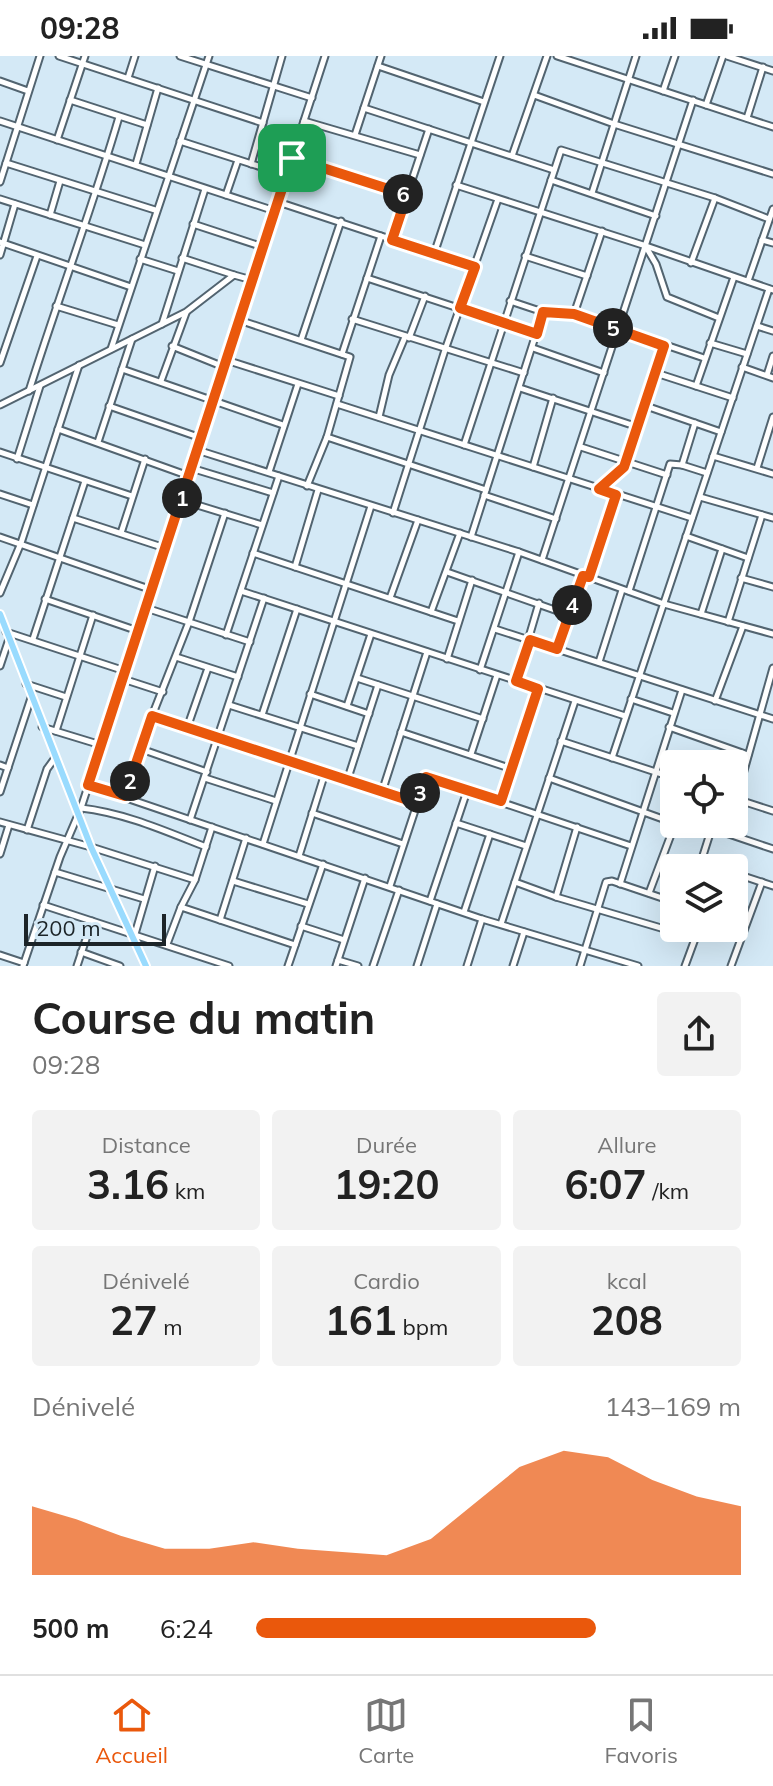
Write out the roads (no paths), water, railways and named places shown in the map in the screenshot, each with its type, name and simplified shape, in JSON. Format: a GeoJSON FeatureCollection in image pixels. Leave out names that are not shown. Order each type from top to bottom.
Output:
{"type":"FeatureCollection","features":[{"type":"Feature","properties":{"kind":"main road"},"geometry":{"type":"LineString","coordinates":[[0,614],[42,727],[80,810],[91,847],[146,966]]}},
{"type":"Feature","properties":{"kind":"street"},"geometry":{"type":"LineString","coordinates":[[0,182],[40,56]]}},
{"type":"Feature","properties":{"kind":"street"},"geometry":{"type":"LineString","coordinates":[[59,56],[84,60],[127,78],[263,123]]}},
{"type":"Feature","properties":{"kind":"street"},"geometry":{"type":"LineString","coordinates":[[127,78],[135,56]]}},
{"type":"Feature","properties":{"kind":"street"},"geometry":{"type":"LineString","coordinates":[[180,56],[312,98]]}},
{"type":"Feature","properties":{"kind":"street"},"geometry":{"type":"LineString","coordinates":[[111,349],[209,56]]}},
{"type":"Feature","properties":{"kind":"street"},"geometry":{"type":"LineString","coordinates":[[251,164],[282,56]]}},
{"type":"Feature","properties":{"kind":"street"},"geometry":{"type":"LineString","coordinates":[[0,955],[24,964],[80,810],[325,56]]}},
{"type":"Feature","properties":{"kind":"street"},"geometry":{"type":"LineString","coordinates":[[355,135],[381,56]]}},
{"type":"Feature","properties":{"kind":"street"},"geometry":{"type":"LineString","coordinates":[[434,254],[500,56]]}},
{"type":"Feature","properties":{"kind":"street"},"geometry":{"type":"LineString","coordinates":[[512,156],[547,56]]}},
{"type":"Feature","properties":{"kind":"street"},"geometry":{"type":"LineString","coordinates":[[592,193],[636,56]]}},
{"type":"Feature","properties":{"kind":"street"},"geometry":{"type":"LineString","coordinates":[[663,91],[675,56]]}},
{"type":"Feature","properties":{"kind":"street"},"geometry":{"type":"LineString","coordinates":[[706,105],[725,56],[773,71]]}},
{"type":"Feature","properties":{"kind":"street"},"geometry":{"type":"LineString","coordinates":[[561,57],[773,127]]}},
{"type":"Feature","properties":{"kind":"street"},"geometry":{"type":"LineString","coordinates":[[57,140],[84,60]]}},
{"type":"Feature","properties":{"kind":"street"},"geometry":{"type":"LineString","coordinates":[[378,66],[484,102]]}},
{"type":"Feature","properties":{"kind":"street"},"geometry":{"type":"LineString","coordinates":[[747,118],[763,67]]}},
{"type":"Feature","properties":{"kind":"street"},"geometry":{"type":"LineString","coordinates":[[0,81],[28,91]]}},
{"type":"Feature","properties":{"kind":"street"},"geometry":{"type":"LineString","coordinates":[[136,164],[158,88]]}},
{"type":"Feature","properties":{"kind":"street"},"geometry":{"type":"LineString","coordinates":[[534,95],[614,124],[773,174]]}},
{"type":"Feature","properties":{"kind":"street"},"geometry":{"type":"LineString","coordinates":[[70,100],[147,125]]}},
{"type":"Feature","properties":{"kind":"street"},"geometry":{"type":"LineString","coordinates":[[542,560],[693,100]]}},
{"type":"Feature","properties":{"kind":"street"},"geometry":{"type":"LineString","coordinates":[[364,108],[554,170]]}},
{"type":"Feature","properties":{"kind":"street"},"geometry":{"type":"LineString","coordinates":[[29,391],[86,226],[119,117]]}},
{"type":"Feature","properties":{"kind":"street"},"geometry":{"type":"LineString","coordinates":[[0,121],[275,211]]}},
{"type":"Feature","properties":{"kind":"street"},"geometry":{"type":"LineString","coordinates":[[304,121],[420,155]]}},
{"type":"Feature","properties":{"kind":"street"},"geometry":{"type":"LineString","coordinates":[[392,240],[429,129]]}},
{"type":"Feature","properties":{"kind":"street"},"geometry":{"type":"LineString","coordinates":[[180,141],[286,175]]}},
{"type":"Feature","properties":{"kind":"street"},"geometry":{"type":"LineString","coordinates":[[464,445],[562,150],[715,198],[769,219]]}},
{"type":"Feature","properties":{"kind":"street"},"geometry":{"type":"LineString","coordinates":[[292,158],[407,195]]}},
{"type":"Feature","properties":{"kind":"street"},"geometry":{"type":"LineString","coordinates":[[226,195],[238,160]]}},
{"type":"Feature","properties":{"kind":"street"},"geometry":{"type":"LineString","coordinates":[[6,163],[155,210]]}},
{"type":"Feature","properties":{"kind":"street"},"geometry":{"type":"LineString","coordinates":[[551,180],[656,216]]}},
{"type":"Feature","properties":{"kind":"street"},"geometry":{"type":"LineString","coordinates":[[50,215],[60,181]]}},
{"type":"Feature","properties":{"kind":"street"},"geometry":{"type":"LineString","coordinates":[[456,185],[771,289],[742,367],[612,758]]}},
{"type":"Feature","properties":{"kind":"street"},"geometry":{"type":"LineString","coordinates":[[162,324],[205,189]]}},
{"type":"Feature","properties":{"kind":"street"},"geometry":{"type":"LineString","coordinates":[[691,263],[715,198]]}},
{"type":"Feature","properties":{"kind":"street"},"geometry":{"type":"LineString","coordinates":[[0,199],[145,245]]}},
{"type":"Feature","properties":{"kind":"street"},"geometry":{"type":"LineString","coordinates":[[393,513],[498,199]]}},
{"type":"Feature","properties":{"kind":"street"},"geometry":{"type":"LineString","coordinates":[[278,201],[475,267]]}},
{"type":"Feature","properties":{"kind":"street"},"geometry":{"type":"LineString","coordinates":[[0,255],[15,204]]}},
{"type":"Feature","properties":{"kind":"street"},"geometry":{"type":"LineString","coordinates":[[748,281],[773,209]]}},
{"type":"Feature","properties":{"kind":"street"},"geometry":{"type":"LineString","coordinates":[[301,340],[341,221]]}},
{"type":"Feature","properties":{"kind":"street"},"geometry":{"type":"LineString","coordinates":[[193,224],[263,247]]}},
{"type":"Feature","properties":{"kind":"street"},"geometry":{"type":"LineString","coordinates":[[574,314],[602,231]]}},
{"type":"Feature","properties":{"kind":"street"},"geometry":{"type":"LineString","coordinates":[[342,354],[381,236]]}},
{"type":"Feature","properties":{"kind":"street"},"geometry":{"type":"LineString","coordinates":[[762,240],[773,243]]}},
{"type":"Feature","properties":{"kind":"street"},"geometry":{"type":"LineString","coordinates":[[2,243],[131,287]]}},
{"type":"Feature","properties":{"kind":"street"},"geometry":{"type":"LineString","coordinates":[[646,246],[667,297],[719,318]]}},
{"type":"Feature","properties":{"kind":"street"},"geometry":{"type":"LineString","coordinates":[[0,363],[3,342],[37,256]]}},
{"type":"Feature","properties":{"kind":"street"},"geometry":{"type":"LineString","coordinates":[[525,256],[587,276]]}},
{"type":"Feature","properties":{"kind":"street"},"geometry":{"type":"LineString","coordinates":[[182,258],[252,280]]}},
{"type":"Feature","properties":{"kind":"street"},"geometry":{"type":"LineString","coordinates":[[140,259],[178,271]]}},
{"type":"Feature","properties":{"kind":"street"},"geometry":{"type":"LineString","coordinates":[[0,405],[186,312],[234,275]]}},
{"type":"Feature","properties":{"kind":"street"},"geometry":{"type":"LineString","coordinates":[[696,386],[734,277]]}},
{"type":"Feature","properties":{"kind":"street"},"geometry":{"type":"LineString","coordinates":[[367,278],[537,334]]}},
{"type":"Feature","properties":{"kind":"street"},"geometry":{"type":"LineString","coordinates":[[379,417],[382,398],[425,296]]}},
{"type":"Feature","properties":{"kind":"street"},"geometry":{"type":"LineString","coordinates":[[510,301],[543,312],[574,314],[704,358]]}},
{"type":"Feature","properties":{"kind":"street"},"geometry":{"type":"LineString","coordinates":[[56,306],[118,325]]}},
{"type":"Feature","properties":{"kind":"street"},"geometry":{"type":"LineString","coordinates":[[161,381],[186,312]]}},
{"type":"Feature","properties":{"kind":"street"},"geometry":{"type":"LineString","coordinates":[[471,537],[543,312]]}},
{"type":"Feature","properties":{"kind":"street"},"geometry":{"type":"LineString","coordinates":[[352,319],[524,373]]}},
{"type":"Feature","properties":{"kind":"street"},"geometry":{"type":"LineString","coordinates":[[239,320],[351,358],[327,437],[307,486]]}},
{"type":"Feature","properties":{"kind":"street"},"geometry":{"type":"LineString","coordinates":[[757,326],[773,331]]}},
{"type":"Feature","properties":{"kind":"street"},"geometry":{"type":"LineString","coordinates":[[98,442],[132,339]]}},
{"type":"Feature","properties":{"kind":"street"},"geometry":{"type":"LineString","coordinates":[[710,343],[747,354]]}},
{"type":"Feature","properties":{"kind":"street"},"geometry":{"type":"LineString","coordinates":[[172,346],[339,396]]}},
{"type":"Feature","properties":{"kind":"street"},"geometry":{"type":"LineString","coordinates":[[599,489],[626,462],[664,346]]}},
{"type":"Feature","properties":{"kind":"street"},"geometry":{"type":"LineString","coordinates":[[533,348],[604,373]]}},
{"type":"Feature","properties":{"kind":"street"},"geometry":{"type":"LineString","coordinates":[[742,367],[770,376],[773,356]]}},
{"type":"Feature","properties":{"kind":"street"},"geometry":{"type":"LineString","coordinates":[[0,593],[21,543],[79,365]]}},
{"type":"Feature","properties":{"kind":"street"},"geometry":{"type":"LineString","coordinates":[[122,369],[283,425]]}},
{"type":"Feature","properties":{"kind":"street"},"geometry":{"type":"LineString","coordinates":[[656,373],[733,398]]}},
{"type":"Feature","properties":{"kind":"street"},"geometry":{"type":"LineString","coordinates":[[269,472],[298,384]]}},
{"type":"Feature","properties":{"kind":"street"},"geometry":{"type":"LineString","coordinates":[[17,459],[40,385]]}},
{"type":"Feature","properties":{"kind":"street"},"geometry":{"type":"LineString","coordinates":[[520,388],[638,427]]}},
{"type":"Feature","properties":{"kind":"street"},"geometry":{"type":"LineString","coordinates":[[533,467],[553,398]]}},
{"type":"Feature","properties":{"kind":"street"},"geometry":{"type":"LineString","coordinates":[[337,404],[692,518]]}},
{"type":"Feature","properties":{"kind":"street"},"geometry":{"type":"LineString","coordinates":[[109,406],[201,438]]}},
{"type":"Feature","properties":{"kind":"street"},"geometry":{"type":"LineString","coordinates":[[646,406],[721,432]]}},
{"type":"Feature","properties":{"kind":"street"},"geometry":{"type":"LineString","coordinates":[[757,468],[773,417]]}},
{"type":"Feature","properties":{"kind":"street"},"geometry":{"type":"LineString","coordinates":[[682,465],[695,423]]}},
{"type":"Feature","properties":{"kind":"street"},"geometry":{"type":"LineString","coordinates":[[58,429],[189,476]]}},
{"type":"Feature","properties":{"kind":"street"},"geometry":{"type":"LineString","coordinates":[[327,437],[556,519]]}},
{"type":"Feature","properties":{"kind":"street"},"geometry":{"type":"LineString","coordinates":[[581,447],[667,475]]}},
{"type":"Feature","properties":{"kind":"street"},"geometry":{"type":"LineString","coordinates":[[197,450],[519,552],[664,604],[773,634]]}},
{"type":"Feature","properties":{"kind":"street"},"geometry":{"type":"LineString","coordinates":[[0,452],[132,496]]}},
{"type":"Feature","properties":{"kind":"street"},"geometry":{"type":"LineString","coordinates":[[713,456],[773,474]]}},
{"type":"Feature","properties":{"kind":"street"},"geometry":{"type":"LineString","coordinates":[[121,533],[145,459]]}},
{"type":"Feature","properties":{"kind":"street"},"geometry":{"type":"LineString","coordinates":[[629,591],[672,463],[707,473]]}},
{"type":"Feature","properties":{"kind":"street"},"geometry":{"type":"LineString","coordinates":[[191,468],[273,493]]}},
{"type":"Feature","properties":{"kind":"street"},"geometry":{"type":"LineString","coordinates":[[226,635],[279,476]]}},
{"type":"Feature","properties":{"kind":"street"},"geometry":{"type":"LineString","coordinates":[[33,639],[85,481]]}},
{"type":"Feature","properties":{"kind":"street"},"geometry":{"type":"LineString","coordinates":[[295,567],[318,490]]}},
{"type":"Feature","properties":{"kind":"street"},"geometry":{"type":"LineString","coordinates":[[0,494],[33,505]]}},
{"type":"Feature","properties":{"kind":"street"},"geometry":{"type":"LineString","coordinates":[[557,649],[616,495]]}},
{"type":"Feature","properties":{"kind":"street"},"geometry":{"type":"LineString","coordinates":[[700,497],[773,518]]}},
{"type":"Feature","properties":{"kind":"street"},"geometry":{"type":"LineString","coordinates":[[181,500],[262,525]]}},
{"type":"Feature","properties":{"kind":"street"},"geometry":{"type":"LineString","coordinates":[[263,844],[371,506]]}},
{"type":"Feature","properties":{"kind":"street"},"geometry":{"type":"LineString","coordinates":[[125,796],[225,513]]}},
{"type":"Feature","properties":{"kind":"street"},"geometry":{"type":"LineString","coordinates":[[728,622],[762,515]]}},
{"type":"Feature","properties":{"kind":"street"},"geometry":{"type":"LineString","coordinates":[[73,518],[165,548]]}},
{"type":"Feature","properties":{"kind":"street"},"geometry":{"type":"LineString","coordinates":[[390,598],[418,520]]}},
{"type":"Feature","properties":{"kind":"street"},"geometry":{"type":"LineString","coordinates":[[431,612],[460,533]]}},
{"type":"Feature","properties":{"kind":"street"},"geometry":{"type":"LineString","coordinates":[[686,536],[748,558]]}},
{"type":"Feature","properties":{"kind":"street"},"geometry":{"type":"LineString","coordinates":[[0,537],[152,590]]}},
{"type":"Feature","properties":{"kind":"street"},"geometry":{"type":"LineString","coordinates":[[701,614],[722,549]]}},
{"type":"Feature","properties":{"kind":"street"},"geometry":{"type":"LineString","coordinates":[[480,670],[519,552]]}},
{"type":"Feature","properties":{"kind":"street"},"geometry":{"type":"LineString","coordinates":[[253,553],[458,621]]}},
{"type":"Feature","properties":{"kind":"street"},"geometry":{"type":"LineString","coordinates":[[447,572],[569,615]]}},
{"type":"Feature","properties":{"kind":"street"},"geometry":{"type":"LineString","coordinates":[[741,578],[773,587]]}},
{"type":"Feature","properties":{"kind":"street"},"geometry":{"type":"LineString","coordinates":[[447,659],[472,580]]}},
{"type":"Feature","properties":{"kind":"street"},"geometry":{"type":"LineString","coordinates":[[599,662],[622,590]]}},
{"type":"Feature","properties":{"kind":"street"},"geometry":{"type":"LineString","coordinates":[[241,591],[625,716]]}},
{"type":"Feature","properties":{"kind":"street"},"geometry":{"type":"LineString","coordinates":[[190,820],[264,598]]}},
{"type":"Feature","properties":{"kind":"street"},"geometry":{"type":"LineString","coordinates":[[45,599],[138,631]]}},
{"type":"Feature","properties":{"kind":"street"},"geometry":{"type":"LineString","coordinates":[[516,681],[539,603]]}},
{"type":"Feature","properties":{"kind":"street"},"geometry":{"type":"LineString","coordinates":[[146,608],[250,642]]}},
{"type":"Feature","properties":{"kind":"street"},"geometry":{"type":"LineString","coordinates":[[262,715],[297,609]]}},
{"type":"Feature","properties":{"kind":"street"},"geometry":{"type":"LineString","coordinates":[[56,731],[93,615]]}},
{"type":"Feature","properties":{"kind":"street"},"geometry":{"type":"LineString","coordinates":[[715,701],[743,626]]}},
{"type":"Feature","properties":{"kind":"street"},"geometry":{"type":"LineString","coordinates":[[495,629],[773,719]]}},
{"type":"Feature","properties":{"kind":"street"},"geometry":{"type":"LineString","coordinates":[[347,706],[371,634]]}},
{"type":"Feature","properties":{"kind":"street"},"geometry":{"type":"LineString","coordinates":[[0,666],[8,636],[33,639],[125,671]]}},
{"type":"Feature","properties":{"kind":"street"},"geometry":{"type":"LineString","coordinates":[[382,792],[427,652]]}},
{"type":"Feature","properties":{"kind":"street"},"geometry":{"type":"LineString","coordinates":[[176,657],[238,677]]}},
{"type":"Feature","properties":{"kind":"street"},"geometry":{"type":"LineString","coordinates":[[187,728],[208,668]]}},
{"type":"Feature","properties":{"kind":"street"},"geometry":{"type":"LineString","coordinates":[[748,755],[773,668]]}},
{"type":"Feature","properties":{"kind":"street"},"geometry":{"type":"LineString","coordinates":[[471,754],[497,675]]}},
{"type":"Feature","properties":{"kind":"street"},"geometry":{"type":"LineString","coordinates":[[357,678],[483,719]]}},
{"type":"Feature","properties":{"kind":"street"},"geometry":{"type":"LineString","coordinates":[[123,679],[163,692]]}},
{"type":"Feature","properties":{"kind":"street"},"geometry":{"type":"LineString","coordinates":[[26,684],[66,697]]}},
{"type":"Feature","properties":{"kind":"street"},"geometry":{"type":"LineString","coordinates":[[347,781],[378,685]]}},
{"type":"Feature","properties":{"kind":"street"},"geometry":{"type":"LineString","coordinates":[[501,801],[538,689]]}},
{"type":"Feature","properties":{"kind":"street"},"geometry":{"type":"LineString","coordinates":[[620,884],[682,690]]}},
{"type":"Feature","properties":{"kind":"street"},"geometry":{"type":"LineString","coordinates":[[310,694],[369,714]]}},
{"type":"Feature","properties":{"kind":"street"},"geometry":{"type":"LineString","coordinates":[[0,792],[31,698]]}},
{"type":"Feature","properties":{"kind":"street"},"geometry":{"type":"LineString","coordinates":[[631,699],[673,713]]}},
{"type":"Feature","properties":{"kind":"street"},"geometry":{"type":"LineString","coordinates":[[501,924],[575,701]]}},
{"type":"Feature","properties":{"kind":"street"},"geometry":{"type":"LineString","coordinates":[[229,705],[358,746]]}},
{"type":"Feature","properties":{"kind":"street"},"geometry":{"type":"LineString","coordinates":[[152,716],[417,803]]}},
{"type":"Feature","properties":{"kind":"street"},"geometry":{"type":"LineString","coordinates":[[42,727],[101,745]]}},
{"type":"Feature","properties":{"kind":"street"},"geometry":{"type":"LineString","coordinates":[[669,727],[734,750]]}},
{"type":"Feature","properties":{"kind":"street"},"geometry":{"type":"LineString","coordinates":[[401,732],[512,769]]}},
{"type":"Feature","properties":{"kind":"street"},"geometry":{"type":"LineString","coordinates":[[560,741],[660,773]]}},
{"type":"Feature","properties":{"kind":"street"},"geometry":{"type":"LineString","coordinates":[[141,749],[276,801]]}},
{"type":"Feature","properties":{"kind":"street"},"geometry":{"type":"LineString","coordinates":[[27,830],[47,769],[55,758]]}},
{"type":"Feature","properties":{"kind":"street"},"geometry":{"type":"LineString","coordinates":[[0,765],[8,768]]}},
{"type":"Feature","properties":{"kind":"street"},"geometry":{"type":"LineString","coordinates":[[299,856],[325,773]]}},
{"type":"Feature","properties":{"kind":"street"},"geometry":{"type":"LineString","coordinates":[[390,886],[426,777],[631,846]]}},
{"type":"Feature","properties":{"kind":"street"},"geometry":{"type":"LineString","coordinates":[[549,778],[660,819]]}},
{"type":"Feature","properties":{"kind":"street"},"geometry":{"type":"LineString","coordinates":[[88,785],[482,919],[638,966]]}},
{"type":"Feature","properties":{"kind":"street"},"geometry":{"type":"LineString","coordinates":[[417,966],[467,791]]}},
{"type":"Feature","properties":{"kind":"street"},"geometry":{"type":"LineString","coordinates":[[748,803],[773,811]]}},
{"type":"Feature","properties":{"kind":"street"},"geometry":{"type":"LineString","coordinates":[[80,810],[138,821],[206,847]]}},
{"type":"Feature","properties":{"kind":"street"},"geometry":{"type":"LineString","coordinates":[[312,813],[403,844]]}},
{"type":"Feature","properties":{"kind":"street"},"geometry":{"type":"LineString","coordinates":[[0,822],[195,880]]}},
{"type":"Feature","properties":{"kind":"street"},"geometry":{"type":"LineString","coordinates":[[456,823],[526,846]]}},
{"type":"Feature","properties":{"kind":"street"},"geometry":{"type":"LineString","coordinates":[[0,854],[9,825]]}},
{"type":"Feature","properties":{"kind":"street"},"geometry":{"type":"LineString","coordinates":[[167,944],[195,880],[212,827]]}},
{"type":"Feature","properties":{"kind":"street"},"geometry":{"type":"LineString","coordinates":[[556,897],[577,827]]}},
{"type":"Feature","properties":{"kind":"street"},"geometry":{"type":"LineString","coordinates":[[464,912],[490,834]]}},
{"type":"Feature","properties":{"kind":"street"},"geometry":{"type":"LineString","coordinates":[[220,920],[246,838]]}},
{"type":"Feature","properties":{"kind":"street"},"geometry":{"type":"LineString","coordinates":[[649,893],[670,838]]}},
{"type":"Feature","properties":{"kind":"street"},"geometry":{"type":"LineString","coordinates":[[739,838],[773,849]]}},
{"type":"Feature","properties":{"kind":"street"},"geometry":{"type":"LineString","coordinates":[[288,966],[323,864]]}},
{"type":"Feature","properties":{"kind":"street"},"geometry":{"type":"LineString","coordinates":[[132,933],[155,866]]}},
{"type":"Feature","properties":{"kind":"street"},"geometry":{"type":"LineString","coordinates":[[55,872],[144,899]]}},
{"type":"Feature","properties":{"kind":"street"},"geometry":{"type":"LineString","coordinates":[[358,966],[337,963],[365,878]]}},
{"type":"Feature","properties":{"kind":"street"},"geometry":{"type":"LineString","coordinates":[[748,878],[773,886]]}},
{"type":"Feature","properties":{"kind":"street"},"geometry":{"type":"LineString","coordinates":[[233,881],[308,904]]}},
{"type":"Feature","properties":{"kind":"street"},"geometry":{"type":"LineString","coordinates":[[580,966],[604,884],[612,881],[660,897]]}},
{"type":"Feature","properties":{"kind":"street"},"geometry":{"type":"LineString","coordinates":[[515,882],[660,928]]}},
{"type":"Feature","properties":{"kind":"street"},"geometry":{"type":"LineString","coordinates":[[731,966],[762,882]]}},
{"type":"Feature","properties":{"kind":"street"},"geometry":{"type":"LineString","coordinates":[[373,966],[399,890]]}},
{"type":"Feature","properties":{"kind":"street"},"geometry":{"type":"LineString","coordinates":[[43,905],[229,966]]}},
{"type":"Feature","properties":{"kind":"street"},"geometry":{"type":"LineString","coordinates":[[181,907],[295,945]]}},
{"type":"Feature","properties":{"kind":"street"},"geometry":{"type":"LineString","coordinates":[[467,966],[482,919]]}},
{"type":"Feature","properties":{"kind":"street"},"geometry":{"type":"LineString","coordinates":[[77,966],[92,921]]}},
{"type":"Feature","properties":{"kind":"street"},"geometry":{"type":"LineString","coordinates":[[301,926],[344,940]]}},
{"type":"Feature","properties":{"kind":"street"},"geometry":{"type":"LineString","coordinates":[[513,966],[524,932]]}},
{"type":"Feature","properties":{"kind":"street"},"geometry":{"type":"LineString","coordinates":[[685,966],[694,942]]}},
{"type":"Feature","properties":{"kind":"street"},"geometry":{"type":"LineString","coordinates":[[81,952],[120,966]]}}]}
